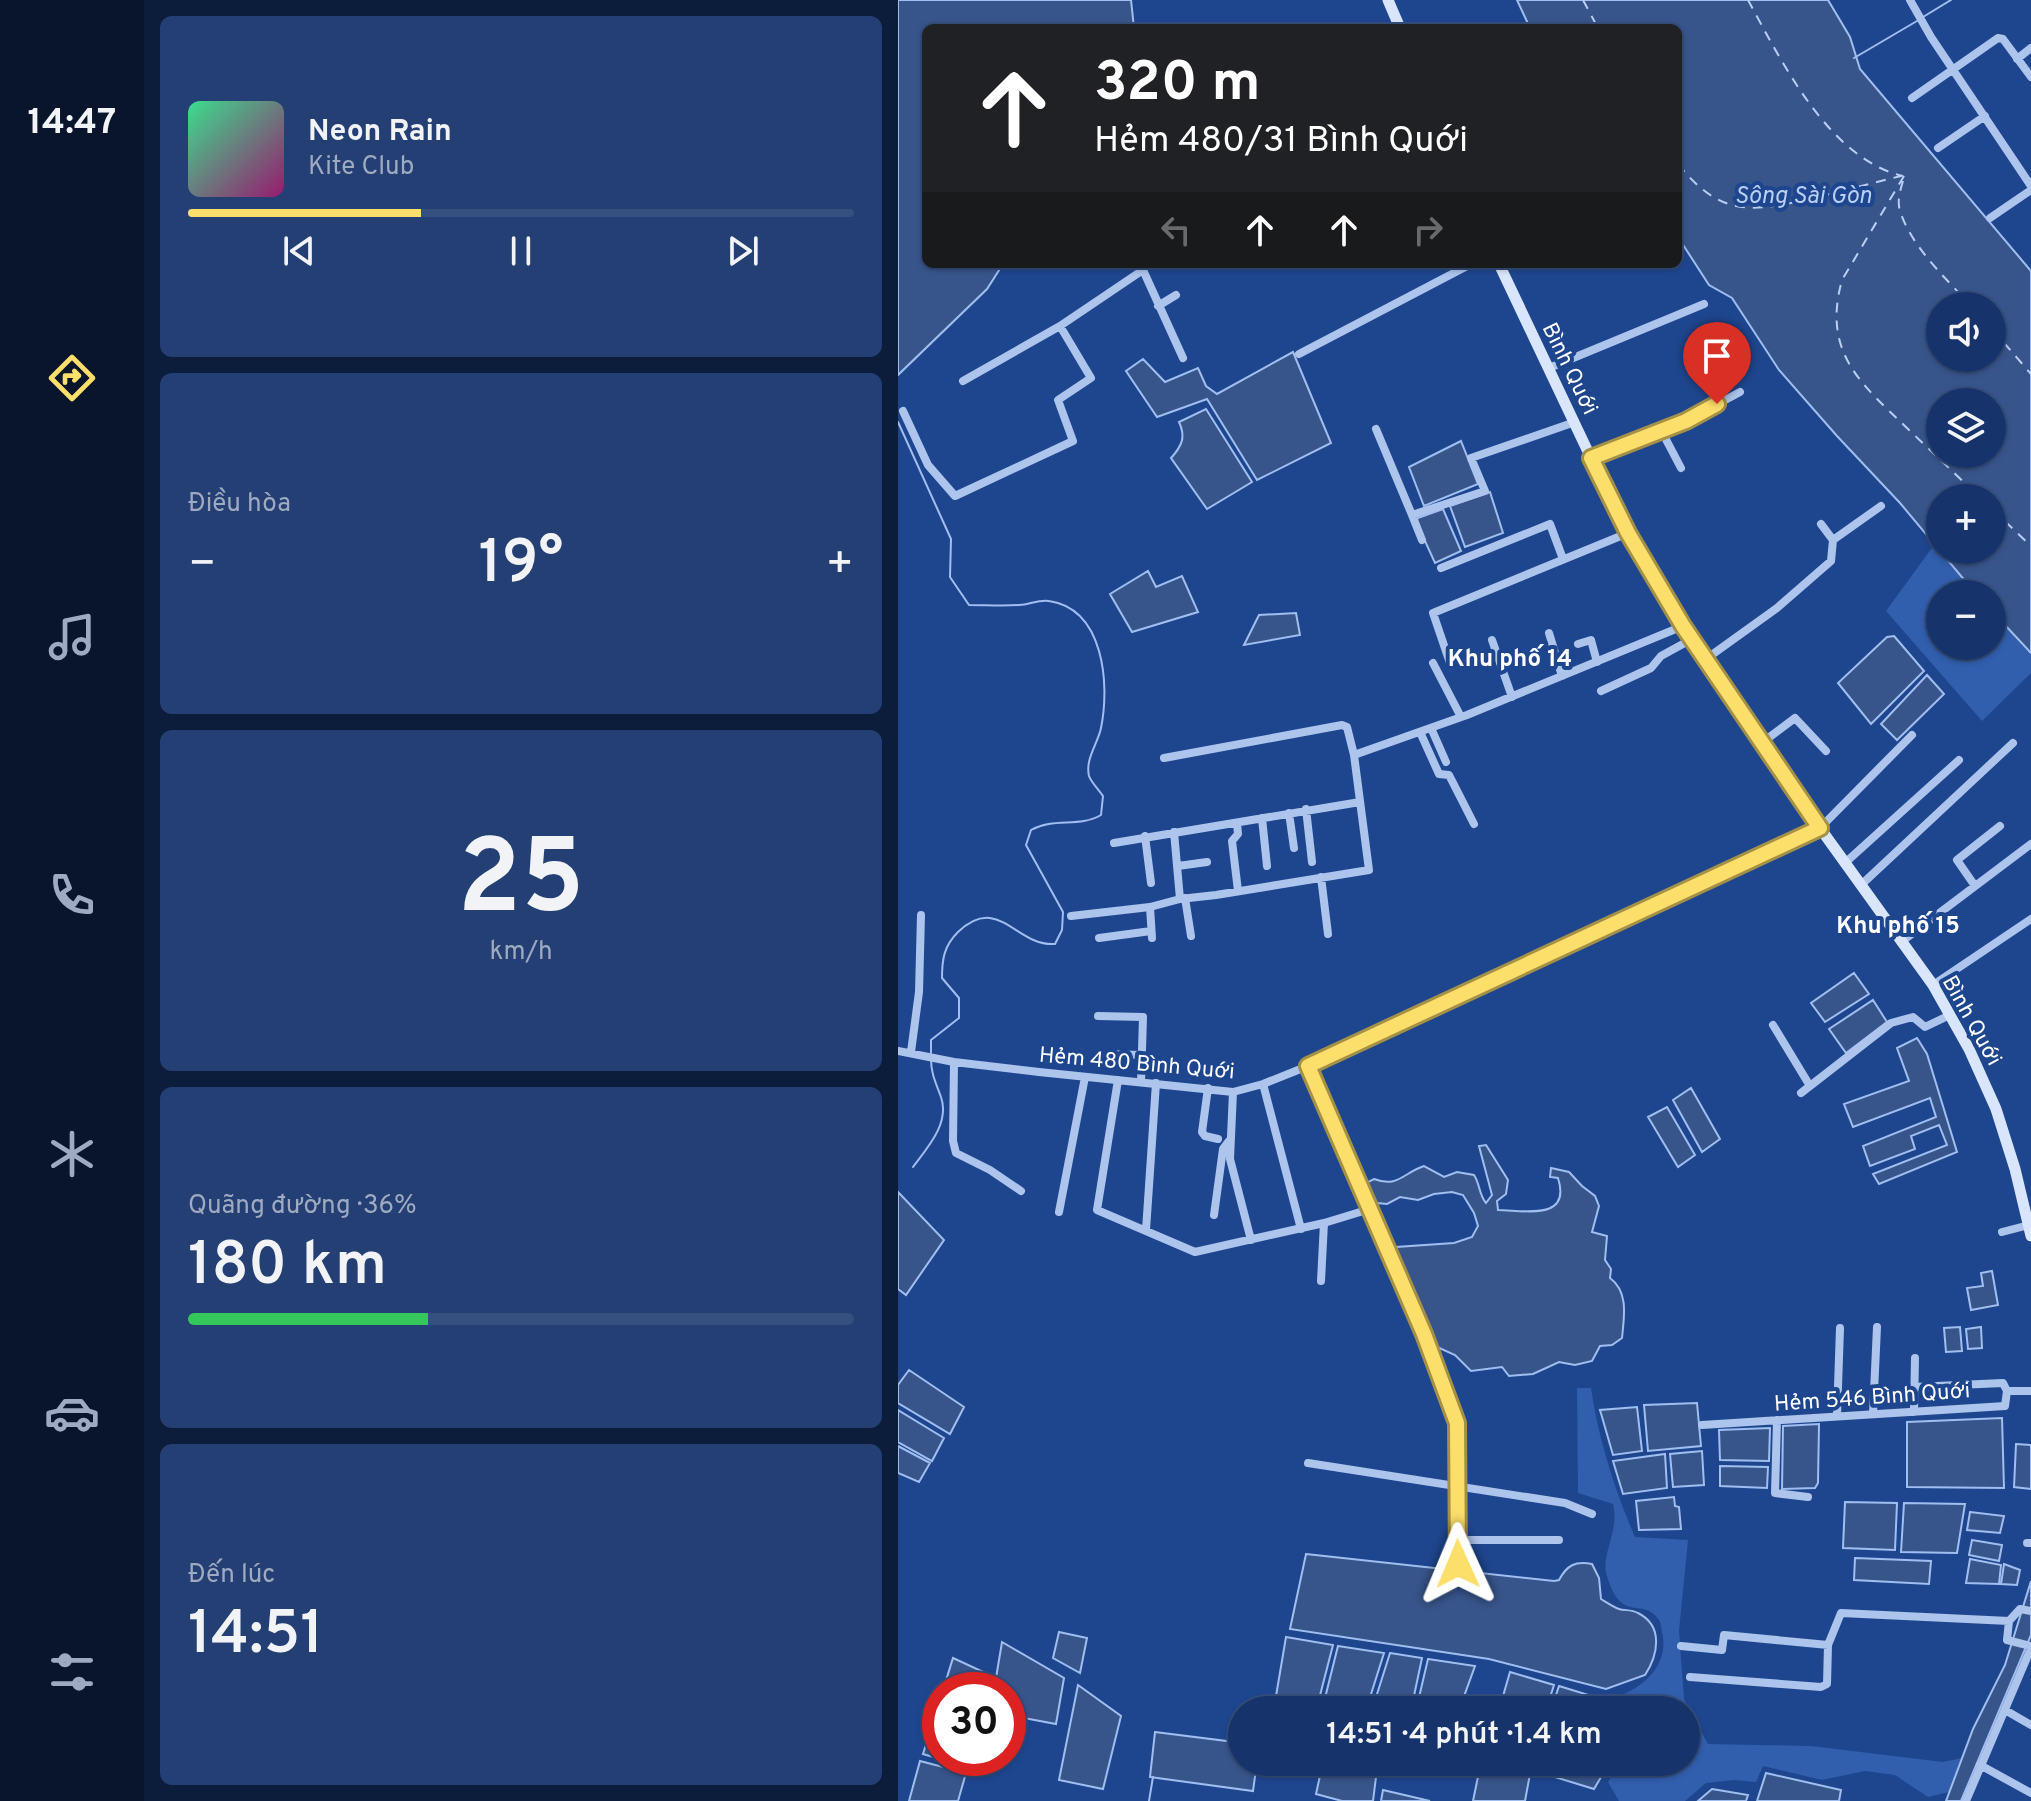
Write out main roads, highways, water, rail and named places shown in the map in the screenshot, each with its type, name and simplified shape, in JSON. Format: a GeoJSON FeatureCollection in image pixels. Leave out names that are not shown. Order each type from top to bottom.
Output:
{"type":"FeatureCollection","features":[{"type":"Feature","properties":{"kind":"main road"},"geometry":{"type":"LineString","coordinates":[[1388,0],[1398,24]]}},
{"type":"Feature","properties":{"kind":"main road","name":"Bình Quới"},"geometry":{"type":"LineString","coordinates":[[1501,268],[1628,533],[1683,626],[1820,828],[1933,985],[1950,1015],[1996,1109],[2030,1230]]}},
{"type":"Feature","properties":{"kind":"water"},"geometry":{"type":"Polygon","coordinates":[[[898,0],[1131,0],[1134,24],[922,24],[922,268],[1000,268],[987,289],[898,375],[898,0]]]}},
{"type":"Feature","properties":{"kind":"water","name":"Sông Sài Gòn"},"geometry":{"type":"Polygon","coordinates":[[[1517,0],[1828,0],[1850,37],[1860,69],[2031,271],[2031,653],[2006,626],[2006,580],[1964,580],[1951,564],[2006,564],[2006,484],[1926,484],[1926,534],[1779,370],[1732,298],[1709,285],[1682,243],[1682,24],[1528,24],[1517,0]]]}},
{"type":"Feature","properties":{"kind":"water"},"geometry":{"type":"Polygon","coordinates":[[[1293,352],[1331,443],[1257,480],[1207,399],[1157,417],[1126,371],[1143,359],[1165,382],[1198,368],[1206,386],[1217,394],[1293,352]]]}},
{"type":"Feature","properties":{"kind":"water"},"geometry":{"type":"Polygon","coordinates":[[[1206,409],[1252,482],[1207,509],[1171,458],[1182,441],[1179,422],[1206,409]]]}},
{"type":"Feature","properties":{"kind":"water"},"geometry":{"type":"Polygon","coordinates":[[[1461,441],[1478,484],[1424,506],[1409,467],[1461,441]]]}},
{"type":"Feature","properties":{"kind":"water"},"geometry":{"type":"Polygon","coordinates":[[[1490,492],[1503,533],[1465,547],[1450,506],[1490,492]]]}},
{"type":"Feature","properties":{"kind":"water"},"geometry":{"type":"Polygon","coordinates":[[[1443,509],[1461,551],[1435,563],[1415,519],[1443,509]]]}},
{"type":"Feature","properties":{"kind":"water"},"geometry":{"type":"Polygon","coordinates":[[[1148,571],[1156,587],[1182,576],[1198,612],[1132,632],[1110,594],[1148,571]]]}},
{"type":"Feature","properties":{"kind":"water"},"geometry":{"type":"Polygon","coordinates":[[[1296,613],[1300,635],[1244,645],[1259,615],[1296,613]]]}},
{"type":"Feature","properties":{"kind":"water"},"geometry":{"type":"Polygon","coordinates":[[[1894,636],[1924,671],[1871,724],[1838,683],[1887,637],[1894,636]]]}},
{"type":"Feature","properties":{"kind":"water"},"geometry":{"type":"Polygon","coordinates":[[[1927,675],[1944,694],[1897,740],[1881,724],[1927,675]]]}},
{"type":"Feature","properties":{"kind":"water"},"geometry":{"type":"Polygon","coordinates":[[[1854,973],[1869,994],[1825,1022],[1811,1003],[1854,973]]]}},
{"type":"Feature","properties":{"kind":"water"},"geometry":{"type":"Polygon","coordinates":[[[1873,1000],[1887,1022],[1846,1053],[1829,1029],[1873,1000]]]}},
{"type":"Feature","properties":{"kind":"water"},"geometry":{"type":"Polygon","coordinates":[[[1917,1038],[1927,1054],[1957,1152],[1879,1184],[1873,1174],[1947,1145],[1939,1125],[1911,1136],[1915,1149],[1870,1166],[1863,1146],[1936,1117],[1930,1098],[1853,1127],[1844,1104],[1909,1081],[1897,1048],[1917,1038]]]}},
{"type":"Feature","properties":{"kind":"water"},"geometry":{"type":"Polygon","coordinates":[[[1691,1088],[1720,1139],[1702,1152],[1673,1100],[1691,1088]]]}},
{"type":"Feature","properties":{"kind":"water"},"geometry":{"type":"Polygon","coordinates":[[[1667,1107],[1695,1155],[1678,1167],[1648,1117],[1667,1107]]]}},
{"type":"Feature","properties":{"kind":"water"},"geometry":{"type":"Polygon","coordinates":[[[1486,1145],[1508,1180],[1506,1194],[1497,1201],[1498,1210],[1542,1210],[1558,1202],[1558,1178],[1550,1177],[1551,1168],[1569,1172],[1595,1196],[1599,1206],[1592,1232],[1607,1236],[1605,1260],[1611,1269],[1610,1278],[1623,1298],[1624,1313],[1622,1338],[1612,1345],[1600,1346],[1592,1361],[1575,1365],[1559,1362],[1533,1374],[1509,1376],[1502,1367],[1471,1371],[1455,1355],[1437,1347],[1395,1252],[1396,1247],[1454,1243],[1472,1237],[1478,1226],[1474,1213],[1463,1195],[1452,1192],[1418,1200],[1400,1197],[1387,1204],[1377,1203],[1368,1182],[1374,1179],[1395,1181],[1424,1166],[1444,1177],[1457,1172],[1474,1175],[1486,1203],[1492,1195],[1479,1146],[1486,1145]]]}},
{"type":"Feature","properties":{"kind":"water"},"geometry":{"type":"Polygon","coordinates":[[[898,1192],[944,1240],[906,1295],[898,1289],[898,1192]]]}},
{"type":"Feature","properties":{"kind":"water"},"geometry":{"type":"Polygon","coordinates":[[[1992,1271],[1998,1305],[1971,1310],[1967,1288],[1983,1286],[1981,1273],[1992,1271]]]}},
{"type":"Feature","properties":{"kind":"water"},"geometry":{"type":"Polygon","coordinates":[[[1960,1327],[1962,1351],[1946,1352],[1944,1328],[1960,1327]]]}},
{"type":"Feature","properties":{"kind":"water"},"geometry":{"type":"Polygon","coordinates":[[[1981,1327],[1982,1348],[1968,1349],[1966,1329],[1981,1327]]]}},
{"type":"Feature","properties":{"kind":"water"},"geometry":{"type":"Polygon","coordinates":[[[909,1370],[964,1407],[950,1434],[898,1403],[898,1385],[909,1370]]]}},
{"type":"Feature","properties":{"kind":"water"},"geometry":{"type":"Polygon","coordinates":[[[1697,1403],[1701,1446],[1648,1451],[1644,1405],[1697,1403]]]}},
{"type":"Feature","properties":{"kind":"water"},"geometry":{"type":"Polygon","coordinates":[[[1637,1407],[1642,1451],[1613,1455],[1600,1410],[1637,1407]]]}},
{"type":"Feature","properties":{"kind":"water"},"geometry":{"type":"Polygon","coordinates":[[[898,1410],[944,1438],[932,1461],[898,1442],[898,1410]]]}},
{"type":"Feature","properties":{"kind":"water"},"geometry":{"type":"Polygon","coordinates":[[[2002,1418],[2004,1488],[1907,1487],[1907,1422],[2002,1418]]]}},
{"type":"Feature","properties":{"kind":"water"},"geometry":{"type":"Polygon","coordinates":[[[1819,1424],[1818,1483],[1815,1488],[1782,1489],[1783,1426],[1819,1424]]]}},
{"type":"Feature","properties":{"kind":"water"},"geometry":{"type":"Polygon","coordinates":[[[1770,1428],[1769,1461],[1720,1460],[1719,1430],[1770,1428]]]}},
{"type":"Feature","properties":{"kind":"water"},"geometry":{"type":"Polygon","coordinates":[[[2016,1444],[2031,1445],[2031,1489],[2014,1487],[2016,1444]]]}},
{"type":"Feature","properties":{"kind":"water"},"geometry":{"type":"Polygon","coordinates":[[[898,1446],[930,1463],[919,1482],[898,1473],[898,1446]]]}},
{"type":"Feature","properties":{"kind":"water"},"geometry":{"type":"Polygon","coordinates":[[[1702,1451],[1704,1485],[1673,1487],[1670,1454],[1702,1451]]]}},
{"type":"Feature","properties":{"kind":"water"},"geometry":{"type":"Polygon","coordinates":[[[1665,1454],[1667,1488],[1623,1494],[1613,1461],[1665,1454]]]}},
{"type":"Feature","properties":{"kind":"water"},"geometry":{"type":"Polygon","coordinates":[[[1720,1466],[1768,1467],[1767,1488],[1720,1486],[1720,1466]]]}},
{"type":"Feature","properties":{"kind":"water"},"geometry":{"type":"Polygon","coordinates":[[[1674,1497],[1675,1506],[1679,1507],[1681,1529],[1639,1530],[1636,1501],[1674,1497]]]}},
{"type":"Feature","properties":{"kind":"water"},"geometry":{"type":"Polygon","coordinates":[[[1845,1502],[1897,1503],[1895,1550],[1843,1548],[1845,1502]]]}},
{"type":"Feature","properties":{"kind":"water"},"geometry":{"type":"Polygon","coordinates":[[[1904,1503],[1965,1504],[1957,1553],[1901,1552],[1904,1503]]]}},
{"type":"Feature","properties":{"kind":"water"},"geometry":{"type":"Polygon","coordinates":[[[1970,1512],[2004,1516],[2000,1533],[1967,1530],[1970,1512]]]}},
{"type":"Feature","properties":{"kind":"water"},"geometry":{"type":"Polygon","coordinates":[[[1972,1540],[2002,1545],[1999,1561],[1969,1555],[1972,1540]]]}},
{"type":"Feature","properties":{"kind":"water"},"geometry":{"type":"Polygon","coordinates":[[[1306,1554],[1554,1581],[1559,1580],[1572,1565],[1592,1564],[1599,1578],[1601,1599],[1619,1609],[1638,1613],[1652,1625],[1656,1641],[1653,1659],[1645,1675],[1606,1689],[1489,1659],[1290,1629],[1306,1554]]]}},
{"type":"Feature","properties":{"kind":"water"},"geometry":{"type":"Polygon","coordinates":[[[1855,1558],[1931,1561],[1929,1584],[1854,1580],[1855,1558]]]}},
{"type":"Feature","properties":{"kind":"water"},"geometry":{"type":"Polygon","coordinates":[[[1970,1559],[2001,1565],[1999,1584],[1966,1583],[1970,1559]]]}},
{"type":"Feature","properties":{"kind":"water"},"geometry":{"type":"Polygon","coordinates":[[[2004,1564],[2020,1570],[2017,1585],[2001,1584],[2004,1564]]]}},
{"type":"Feature","properties":{"kind":"water"},"geometry":{"type":"Polygon","coordinates":[[[2031,1581],[2031,1635],[1961,1801],[1946,1801],[1973,1729],[2005,1665],[2031,1581]]]}},
{"type":"Feature","properties":{"kind":"water"},"geometry":{"type":"Polygon","coordinates":[[[1059,1632],[1087,1638],[1080,1673],[1053,1658],[1059,1632]]]}},
{"type":"Feature","properties":{"kind":"water"},"geometry":{"type":"Polygon","coordinates":[[[1286,1637],[1333,1645],[1320,1696],[1276,1696],[1286,1637]]]}},
{"type":"Feature","properties":{"kind":"water"},"geometry":{"type":"Polygon","coordinates":[[[1002,1642],[1064,1678],[1056,1724],[1026,1718],[1026,1672],[997,1672],[1002,1642]]]}},
{"type":"Feature","properties":{"kind":"water"},"geometry":{"type":"Polygon","coordinates":[[[1338,1646],[1384,1653],[1370,1696],[1326,1696],[1338,1646]]]}},
{"type":"Feature","properties":{"kind":"water"},"geometry":{"type":"Polygon","coordinates":[[[1390,1653],[1422,1658],[1414,1696],[1376,1696],[1390,1653]]]}},
{"type":"Feature","properties":{"kind":"water"},"geometry":{"type":"Polygon","coordinates":[[[953,1658],[983,1672],[949,1672],[953,1658]]]}},
{"type":"Feature","properties":{"kind":"water"},"geometry":{"type":"Polygon","coordinates":[[[1428,1659],[1475,1666],[1464,1696],[1419,1696],[1428,1659]]]}},
{"type":"Feature","properties":{"kind":"water"},"geometry":{"type":"Polygon","coordinates":[[[1510,1672],[1554,1685],[1550,1696],[1503,1696],[1510,1672]]]}},
{"type":"Feature","properties":{"kind":"water"},"geometry":{"type":"Polygon","coordinates":[[[1078,1685],[1121,1716],[1103,1789],[1059,1780],[1078,1685]]]}},
{"type":"Feature","properties":{"kind":"water"},"geometry":{"type":"Polygon","coordinates":[[[1559,1686],[1592,1696],[1556,1696],[1559,1686]]]}},
{"type":"Feature","properties":{"kind":"water"},"geometry":{"type":"Polygon","coordinates":[[[1155,1732],[1228,1741],[1228,1776],[1255,1776],[1253,1791],[1150,1777],[1155,1732]]]}},
{"type":"Feature","properties":{"kind":"water"},"geometry":{"type":"Polygon","coordinates":[[[920,1761],[922,1776],[965,1776],[958,1801],[909,1801],[920,1761]]]}},
{"type":"Feature","properties":{"kind":"water"},"geometry":{"type":"Polygon","coordinates":[[[1766,1773],[1841,1790],[1839,1801],[1757,1801],[1766,1773]]]}},
{"type":"Feature","properties":{"kind":"water"},"geometry":{"type":"Polygon","coordinates":[[[1320,1776],[1376,1776],[1373,1801],[1342,1801],[1316,1794],[1320,1776]]]}},
{"type":"Feature","properties":{"kind":"water"},"geometry":{"type":"Polygon","coordinates":[[[1478,1776],[1530,1776],[1525,1801],[1473,1801],[1478,1776]]]}},
{"type":"Feature","properties":{"kind":"water"},"geometry":{"type":"Polygon","coordinates":[[[1552,1776],[1602,1776],[1594,1789],[1552,1776]]]}},
{"type":"Feature","properties":{"kind":"water"},"geometry":{"type":"Polygon","coordinates":[[[1712,1789],[1748,1795],[1746,1801],[1698,1801],[1712,1789]]]}},
{"type":"Feature","properties":{"kind":"water"},"geometry":{"type":"Polygon","coordinates":[[[1383,1790],[1430,1801],[1381,1801],[1383,1790]]]}},
{"type":"Feature","properties":{"kind":"waterway"},"geometry":{"type":"LineString","coordinates":[[1923,17],[1951,0]]}},
{"type":"Feature","properties":{"kind":"waterway"},"geometry":{"type":"LineString","coordinates":[[1854,58],[1917,21]]}},
{"type":"Feature","properties":{"kind":"waterway"},"geometry":{"type":"LineString","coordinates":[[898,422],[951,539],[950,577],[969,605],[1019,605],[1049,601],[1067,607],[1082,618],[1092,633],[1103,671],[1104,710],[1088,770],[1103,796],[1101,815],[1084,821],[1040,826],[1031,830],[1026,845],[1063,912],[1062,930],[1055,944],[1029,938],[996,919],[972,921],[958,932],[945,953],[942,978],[959,998],[959,1018],[931,1040],[931,1053]]}},
{"type":"Feature","properties":{"kind":"waterway"},"geometry":{"type":"LineString","coordinates":[[913,1167],[936,1134],[943,1116],[931,1059]]}},
{"type":"Feature","properties":{"kind":"waterway"},"geometry":{"type":"LineString","coordinates":[[1149,1801],[1153,1777]]}},
{"type":"Feature","properties":{"kind":"district","name":"Khu phố 14"},"geometry":{"type":"Point","coordinates":[1510,658]}},
{"type":"Feature","properties":{"kind":"district","name":"Khu phố 15"},"geometry":{"type":"Point","coordinates":[1898,925]}}]}
